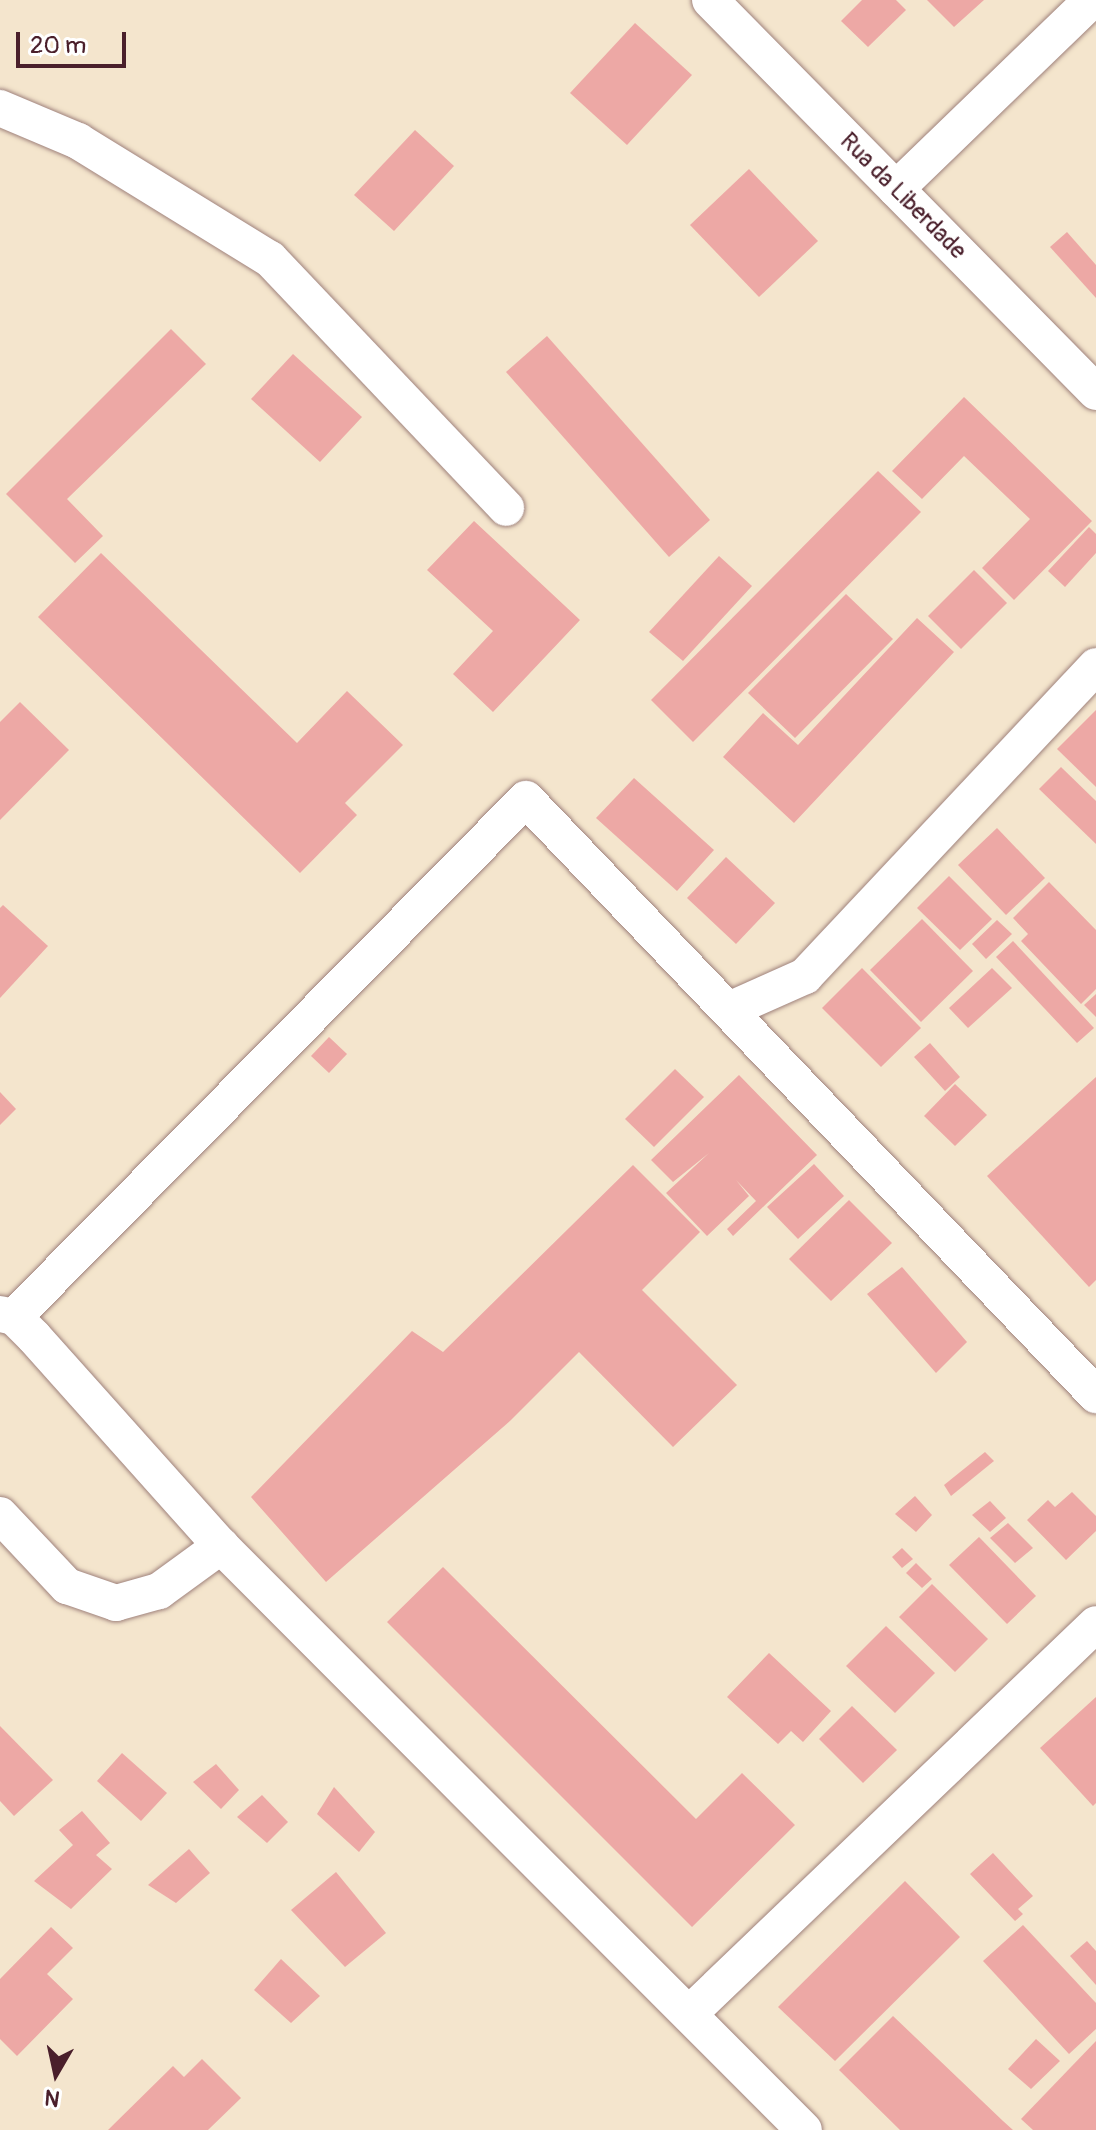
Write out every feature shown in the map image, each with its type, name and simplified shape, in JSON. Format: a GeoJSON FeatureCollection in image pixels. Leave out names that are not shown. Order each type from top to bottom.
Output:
{"type":"FeatureCollection","features":[{"type":"Feature","properties":{"kind":"street","name":"Rua da Liberdade"},"geometry":{"type":"LineString","coordinates":[[710,0],[1096,392]]}},
{"type":"Feature","properties":{"kind":"street"},"geometry":{"type":"LineString","coordinates":[[896,189],[1092,0]]}},
{"type":"Feature","properties":{"kind":"street"},"geometry":{"type":"LineString","coordinates":[[0,108],[78,141],[270,259],[506,508]]}},
{"type":"Feature","properties":{"kind":"street"},"geometry":{"type":"LineString","coordinates":[[731,1009],[805,976],[1096,666]]}},
{"type":"Feature","properties":{"kind":"street"},"geometry":{"type":"LineString","coordinates":[[804,2130],[221,1546],[7,1316],[526,799],[731,1009],[1096,1395]]}},
{"type":"Feature","properties":{"kind":"street"},"geometry":{"type":"LineString","coordinates":[[0,1515],[67,1586],[116,1603],[159,1591],[221,1546]]}},
{"type":"Feature","properties":{"kind":"street"},"geometry":{"type":"LineString","coordinates":[[690,2013],[1096,1624]]}},
{"type":"Feature","properties":{"kind":"building"},"geometry":{"type":"Polygon","coordinates":[[[862,0],[896,0],[906,10],[868,47],[841,21],[862,0]]]}},
{"type":"Feature","properties":{"kind":"building"},"geometry":{"type":"Polygon","coordinates":[[[927,0],[984,0],[954,27],[927,0]]]}},
{"type":"Feature","properties":{"kind":"building"},"geometry":{"type":"Polygon","coordinates":[[[635,23],[692,75],[627,145],[570,93],[635,23]]]}},
{"type":"Feature","properties":{"kind":"building"},"geometry":{"type":"Polygon","coordinates":[[[415,130],[454,166],[394,231],[354,195],[415,130]]]}},
{"type":"Feature","properties":{"kind":"building"},"geometry":{"type":"Polygon","coordinates":[[[749,169],[818,241],[759,297],[690,225],[749,169]]]}},
{"type":"Feature","properties":{"kind":"building"},"geometry":{"type":"Polygon","coordinates":[[[1067,232],[1096,265],[1096,298],[1050,247],[1067,232]]]}},
{"type":"Feature","properties":{"kind":"building"},"geometry":{"type":"Polygon","coordinates":[[[171,329],[206,364],[67,499],[103,536],[75,563],[6,494],[171,329]]]}},
{"type":"Feature","properties":{"kind":"building"},"geometry":{"type":"Polygon","coordinates":[[[547,336],[710,520],[669,557],[506,372],[547,336]]]}},
{"type":"Feature","properties":{"kind":"building"},"geometry":{"type":"Polygon","coordinates":[[[293,354],[362,417],[320,462],[251,399],[293,354]]]}},
{"type":"Feature","properties":{"kind":"building"},"geometry":{"type":"Polygon","coordinates":[[[964,397],[1092,521],[1014,600],[982,568],[1030,519],[964,456],[922,499],[892,471],[964,397]]]}},
{"type":"Feature","properties":{"kind":"building"},"geometry":{"type":"Polygon","coordinates":[[[878,471],[921,512],[693,742],[651,700],[878,471]]]}},
{"type":"Feature","properties":{"kind":"building"},"geometry":{"type":"Polygon","coordinates":[[[474,521],[580,620],[493,712],[453,674],[493,631],[427,570],[474,521]]]}},
{"type":"Feature","properties":{"kind":"building"},"geometry":{"type":"Polygon","coordinates":[[[1089,527],[1096,534],[1096,553],[1065,587],[1048,571],[1089,527]]]}},
{"type":"Feature","properties":{"kind":"building"},"geometry":{"type":"Polygon","coordinates":[[[101,553],[297,743],[347,691],[403,745],[345,803],[357,815],[300,873],[38,617],[101,553]]]}},
{"type":"Feature","properties":{"kind":"building"},"geometry":{"type":"Polygon","coordinates":[[[719,556],[752,586],[683,661],[649,632],[719,556]]]}},
{"type":"Feature","properties":{"kind":"building"},"geometry":{"type":"Polygon","coordinates":[[[974,570],[1007,603],[961,649],[928,616],[974,570]]]}},
{"type":"Feature","properties":{"kind":"building"},"geometry":{"type":"Polygon","coordinates":[[[846,594],[893,639],[795,738],[748,693],[846,594]]]}},
{"type":"Feature","properties":{"kind":"building"},"geometry":{"type":"Polygon","coordinates":[[[917,618],[954,652],[794,823],[723,757],[763,713],[798,745],[917,618]]]}},
{"type":"Feature","properties":{"kind":"building"},"geometry":{"type":"Polygon","coordinates":[[[20,702],[69,750],[0,820],[0,722],[20,702]]]}},
{"type":"Feature","properties":{"kind":"building"},"geometry":{"type":"Polygon","coordinates":[[[1096,710],[1096,787],[1057,749],[1096,710]]]}},
{"type":"Feature","properties":{"kind":"building"},"geometry":{"type":"Polygon","coordinates":[[[1061,767],[1096,801],[1096,844],[1039,789],[1061,767]]]}},
{"type":"Feature","properties":{"kind":"building"},"geometry":{"type":"Polygon","coordinates":[[[634,778],[714,850],[677,891],[596,818],[634,778]]]}},
{"type":"Feature","properties":{"kind":"building"},"geometry":{"type":"Polygon","coordinates":[[[997,828],[1045,878],[1006,915],[958,865],[997,828]]]}},
{"type":"Feature","properties":{"kind":"building"},"geometry":{"type":"Polygon","coordinates":[[[726,857],[775,903],[736,944],[687,898],[726,857]]]}},
{"type":"Feature","properties":{"kind":"building"},"geometry":{"type":"Polygon","coordinates":[[[949,876],[992,919],[960,950],[917,908],[949,876]]]}},
{"type":"Feature","properties":{"kind":"building"},"geometry":{"type":"Polygon","coordinates":[[[1049,882],[1096,930],[1096,989],[1081,1004],[1021,941],[1028,934],[1013,918],[1049,882]]]}},
{"type":"Feature","properties":{"kind":"building"},"geometry":{"type":"Polygon","coordinates":[[[3,905],[48,946],[0,998],[0,908],[3,905]]]}},
{"type":"Feature","properties":{"kind":"building"},"geometry":{"type":"Polygon","coordinates":[[[922,919],[973,971],[921,1022],[870,970],[922,919]]]}},
{"type":"Feature","properties":{"kind":"building"},"geometry":{"type":"Polygon","coordinates":[[[997,920],[1012,934],[986,959],[972,944],[997,920]]]}},
{"type":"Feature","properties":{"kind":"building"},"geometry":{"type":"Polygon","coordinates":[[[1013,941],[1094,1028],[1077,1043],[996,957],[1013,941]]]}},
{"type":"Feature","properties":{"kind":"building"},"geometry":{"type":"Polygon","coordinates":[[[862,968],[921,1028],[881,1067],[822,1008],[862,968]]]}},
{"type":"Feature","properties":{"kind":"building"},"geometry":{"type":"Polygon","coordinates":[[[992,968],[1012,988],[968,1028],[949,1008],[992,968]]]}},
{"type":"Feature","properties":{"kind":"building"},"geometry":{"type":"Polygon","coordinates":[[[1096,994],[1096,1017],[1084,1005],[1096,994]]]}},
{"type":"Feature","properties":{"kind":"building"},"geometry":{"type":"Polygon","coordinates":[[[329,1037],[347,1054],[329,1073],[311,1056],[329,1037]]]}},
{"type":"Feature","properties":{"kind":"building"},"geometry":{"type":"Polygon","coordinates":[[[930,1043],[960,1077],[945,1091],[914,1057],[930,1043]]]}},
{"type":"Feature","properties":{"kind":"building"},"geometry":{"type":"Polygon","coordinates":[[[675,1069],[704,1097],[654,1147],[625,1119],[675,1069]]]}},
{"type":"Feature","properties":{"kind":"building"},"geometry":{"type":"Polygon","coordinates":[[[739,1075],[817,1155],[733,1236],[727,1229],[756,1201],[736,1180],[749,1196],[707,1236],[666,1193],[709,1153],[673,1182],[651,1160],[739,1075]]]}},
{"type":"Feature","properties":{"kind":"building"},"geometry":{"type":"Polygon","coordinates":[[[1096,1077],[1096,1280],[1089,1287],[987,1176],[1096,1077]]]}},
{"type":"Feature","properties":{"kind":"building"},"geometry":{"type":"Polygon","coordinates":[[[955,1084],[987,1115],[955,1146],[924,1116],[955,1084]]]}},
{"type":"Feature","properties":{"kind":"building"},"geometry":{"type":"Polygon","coordinates":[[[0,1092],[16,1109],[0,1125],[0,1092]]]}},
{"type":"Feature","properties":{"kind":"building"},"geometry":{"type":"Polygon","coordinates":[[[814,1164],[844,1196],[798,1239],[767,1207],[814,1164]]]}},
{"type":"Feature","properties":{"kind":"building"},"geometry":{"type":"Polygon","coordinates":[[[633,1165],[700,1232],[642,1290],[737,1385],[673,1447],[579,1352],[511,1420],[326,1582],[251,1497],[412,1331],[443,1352],[633,1165]]]}},
{"type":"Feature","properties":{"kind":"building"},"geometry":{"type":"Polygon","coordinates":[[[849,1200],[892,1243],[831,1301],[789,1259],[849,1200]]]}},
{"type":"Feature","properties":{"kind":"building"},"geometry":{"type":"Polygon","coordinates":[[[902,1267],[967,1342],[936,1373],[867,1294],[902,1267]]]}},
{"type":"Feature","properties":{"kind":"building"},"geometry":{"type":"Polygon","coordinates":[[[985,1452],[994,1461],[951,1496],[944,1485],[985,1452]]]}},
{"type":"Feature","properties":{"kind":"building"},"geometry":{"type":"Polygon","coordinates":[[[1072,1492],[1096,1516],[1096,1531],[1066,1560],[1027,1520],[1048,1500],[1055,1507],[1072,1492]]]}},
{"type":"Feature","properties":{"kind":"building"},"geometry":{"type":"Polygon","coordinates":[[[915,1496],[932,1515],[916,1532],[895,1514],[915,1496]]]}},
{"type":"Feature","properties":{"kind":"building"},"geometry":{"type":"Polygon","coordinates":[[[990,1501],[1006,1518],[990,1532],[972,1515],[990,1501]]]}},
{"type":"Feature","properties":{"kind":"building"},"geometry":{"type":"Polygon","coordinates":[[[1008,1523],[1033,1548],[1015,1563],[990,1538],[1008,1523]]]}},
{"type":"Feature","properties":{"kind":"building"},"geometry":{"type":"Polygon","coordinates":[[[979,1537],[1036,1596],[1007,1624],[949,1565],[979,1537]]]}},
{"type":"Feature","properties":{"kind":"building"},"geometry":{"type":"Polygon","coordinates":[[[902,1548],[913,1559],[902,1568],[892,1557],[902,1548]]]}},
{"type":"Feature","properties":{"kind":"building"},"geometry":{"type":"Polygon","coordinates":[[[916,1563],[932,1579],[922,1588],[906,1573],[916,1563]]]}},
{"type":"Feature","properties":{"kind":"building"},"geometry":{"type":"Polygon","coordinates":[[[443,1567],[696,1819],[742,1773],[795,1825],[692,1927],[387,1622],[443,1567]]]}},
{"type":"Feature","properties":{"kind":"building"},"geometry":{"type":"Polygon","coordinates":[[[932,1584],[988,1639],[955,1672],[899,1617],[932,1584]]]}},
{"type":"Feature","properties":{"kind":"building"},"geometry":{"type":"Polygon","coordinates":[[[886,1626],[935,1673],[895,1713],[846,1666],[886,1626]]]}},
{"type":"Feature","properties":{"kind":"building"},"geometry":{"type":"Polygon","coordinates":[[[769,1653],[831,1711],[803,1742],[791,1731],[778,1744],[727,1697],[769,1653]]]}},
{"type":"Feature","properties":{"kind":"building"},"geometry":{"type":"Polygon","coordinates":[[[1096,1697],[1096,1803],[1093,1806],[1040,1748],[1096,1697]]]}},
{"type":"Feature","properties":{"kind":"building"},"geometry":{"type":"Polygon","coordinates":[[[852,1706],[897,1750],[863,1783],[819,1739],[852,1706]]]}},
{"type":"Feature","properties":{"kind":"building"},"geometry":{"type":"Polygon","coordinates":[[[0,1726],[53,1780],[14,1816],[0,1801],[0,1726]]]}},
{"type":"Feature","properties":{"kind":"building"},"geometry":{"type":"Polygon","coordinates":[[[122,1753],[167,1793],[141,1821],[97,1781],[122,1753]]]}},
{"type":"Feature","properties":{"kind":"building"},"geometry":{"type":"Polygon","coordinates":[[[216,1764],[239,1790],[221,1809],[193,1782],[216,1764]]]}},
{"type":"Feature","properties":{"kind":"building"},"geometry":{"type":"Polygon","coordinates":[[[334,1787],[375,1832],[359,1852],[317,1814],[334,1787]]]}},
{"type":"Feature","properties":{"kind":"building"},"geometry":{"type":"Polygon","coordinates":[[[262,1795],[288,1822],[267,1843],[237,1817],[262,1795]]]}},
{"type":"Feature","properties":{"kind":"building"},"geometry":{"type":"Polygon","coordinates":[[[82,1811],[110,1843],[96,1855],[112,1869],[71,1909],[34,1881],[73,1845],[59,1830],[82,1811]]]}},
{"type":"Feature","properties":{"kind":"building"},"geometry":{"type":"Polygon","coordinates":[[[189,1849],[210,1873],[176,1903],[148,1885],[189,1849]]]}},
{"type":"Feature","properties":{"kind":"building"},"geometry":{"type":"Polygon","coordinates":[[[993,1853],[1033,1896],[1018,1909],[1023,1914],[1015,1921],[970,1874],[993,1853]]]}},
{"type":"Feature","properties":{"kind":"building"},"geometry":{"type":"Polygon","coordinates":[[[336,1872],[386,1933],[345,1967],[291,1910],[336,1872]]]}},
{"type":"Feature","properties":{"kind":"building"},"geometry":{"type":"Polygon","coordinates":[[[905,1881],[960,1937],[835,2061],[778,2007],[905,1881]]]}},
{"type":"Feature","properties":{"kind":"building"},"geometry":{"type":"Polygon","coordinates":[[[1023,1925],[1096,2003],[1096,2029],[1069,2054],[983,1961],[1023,1925]]]}},
{"type":"Feature","properties":{"kind":"building"},"geometry":{"type":"Polygon","coordinates":[[[51,1927],[73,1948],[47,1974],[73,1999],[17,2056],[0,2039],[0,1979],[51,1927]]]}},
{"type":"Feature","properties":{"kind":"building"},"geometry":{"type":"Polygon","coordinates":[[[1087,1941],[1096,1951],[1096,1985],[1070,1956],[1087,1941]]]}},
{"type":"Feature","properties":{"kind":"building"},"geometry":{"type":"Polygon","coordinates":[[[281,1959],[320,1996],[291,2023],[254,1990],[281,1959]]]}},
{"type":"Feature","properties":{"kind":"building"},"geometry":{"type":"Polygon","coordinates":[[[893,2016],[1013,2130],[900,2130],[839,2070],[893,2016]]]}},
{"type":"Feature","properties":{"kind":"building"},"geometry":{"type":"Polygon","coordinates":[[[1036,2039],[1060,2061],[1031,2089],[1008,2069],[1036,2039]]]}},
{"type":"Feature","properties":{"kind":"building"},"geometry":{"type":"Polygon","coordinates":[[[1096,2041],[1096,2130],[1033,2130],[1021,2119],[1096,2041]]]}},
{"type":"Feature","properties":{"kind":"building"},"geometry":{"type":"Polygon","coordinates":[[[202,2059],[241,2098],[208,2130],[108,2130],[173,2066],[184,2077],[202,2059]]]}}]}
